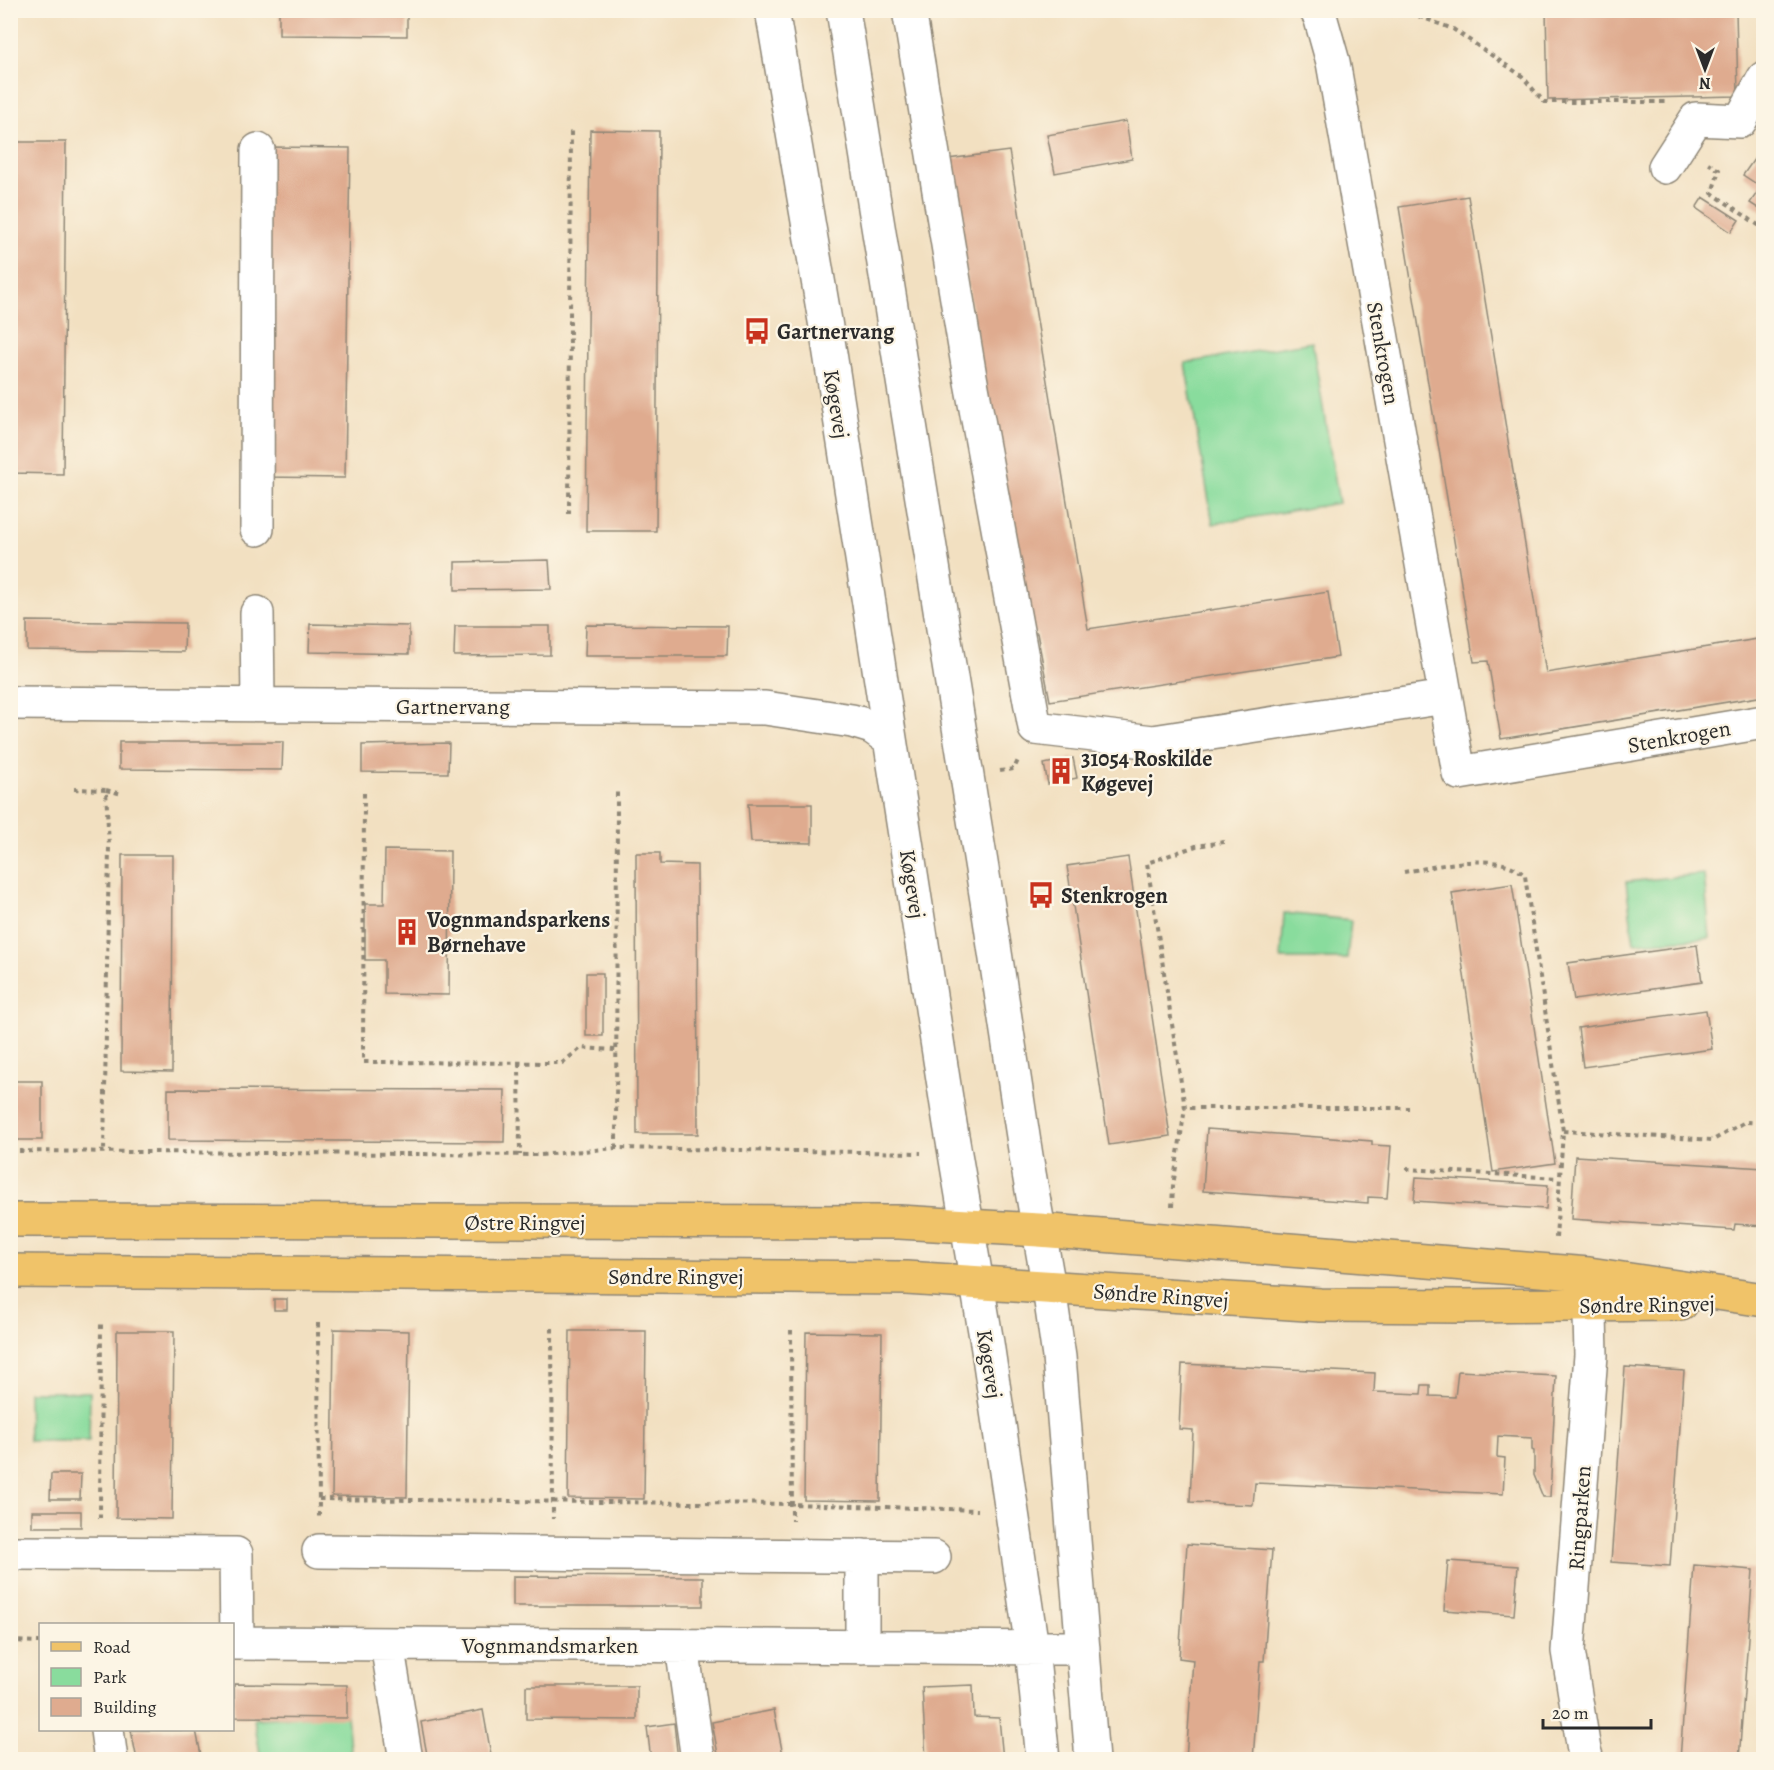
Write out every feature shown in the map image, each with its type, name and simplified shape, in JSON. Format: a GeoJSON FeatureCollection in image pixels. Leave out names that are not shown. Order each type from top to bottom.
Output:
{"type":"FeatureCollection","features":[{"type":"Feature","properties":{"kind":"main road","name":"Østre Ringvej"},"geometry":{"type":"LineString","coordinates":[[10,1221],[899,1222],[1039,1230]]}},
{"type":"Feature","properties":{"kind":"main road","name":"Søndre Ringvej"},"geometry":{"type":"LineString","coordinates":[[1039,1230],[1553,1271],[1590,1290]]}},
{"type":"Feature","properties":{"kind":"main road","name":"Søndre Ringvej"},"geometry":{"type":"LineString","coordinates":[[10,1271],[906,1278],[1321,1305],[1590,1290],[1764,1301]]}},
{"type":"Feature","properties":{"kind":"street","name":"Køgevej"},"geometry":{"type":"LineString","coordinates":[[772,10],[825,321],[987,1343],[1032,1648],[1043,1760]]}},
{"type":"Feature","properties":{"kind":"street"},"geometry":{"type":"LineString","coordinates":[[843,10],[1059,1357],[1092,1760]]}},
{"type":"Feature","properties":{"kind":"street"},"geometry":{"type":"LineString","coordinates":[[909,10],[969,370],[1035,728],[1153,742],[1445,697]]}},
{"type":"Feature","properties":{"kind":"street","name":"Stenkrogen"},"geometry":{"type":"LineString","coordinates":[[1316,10],[1320,16],[1333,62],[1459,773],[1764,722]]}},
{"type":"Feature","properties":{"kind":"street"},"geometry":{"type":"LineString","coordinates":[[1672,156],[1696,119],[1740,121],[1764,78]]}},
{"type":"Feature","properties":{"kind":"street"},"geometry":{"type":"LineString","coordinates":[[257,529],[258,150]]}},
{"type":"Feature","properties":{"kind":"street"},"geometry":{"type":"LineString","coordinates":[[257,613],[258,704]]}},
{"type":"Feature","properties":{"kind":"street","name":"Gartnervang"},"geometry":{"type":"LineString","coordinates":[[10,703],[765,708],[852,721],[872,727],[891,740]]}},
{"type":"Feature","properties":{"kind":"street","name":"Ringparken"},"geometry":{"type":"LineString","coordinates":[[1587,1760],[1568,1651],[1591,1355],[1590,1290]]}},
{"type":"Feature","properties":{"kind":"street"},"geometry":{"type":"LineString","coordinates":[[319,1551],[934,1557]]}},
{"type":"Feature","properties":{"kind":"street","name":"Vognmandsmarken"},"geometry":{"type":"LineString","coordinates":[[10,1553],[236,1554],[235,1643],[1083,1648]]}},
{"type":"Feature","properties":{"kind":"street"},"geometry":{"type":"LineString","coordinates":[[862,1556],[862,1647]]}},
{"type":"Feature","properties":{"kind":"street"},"geometry":{"type":"LineString","coordinates":[[387,1644],[406,1760]]}},
{"type":"Feature","properties":{"kind":"street"},"geometry":{"type":"LineString","coordinates":[[682,1646],[698,1760]]}},
{"type":"Feature","properties":{"kind":"street"},"geometry":{"type":"LineString","coordinates":[[107,1731],[111,1760]]}},
{"type":"Feature","properties":{"kind":"path"},"geometry":{"type":"LineString","coordinates":[[1402,10],[1453,29],[1522,76],[1544,102],[1668,102]]}},
{"type":"Feature","properties":{"kind":"path"},"geometry":{"type":"LineString","coordinates":[[570,130],[570,514]]}},
{"type":"Feature","properties":{"kind":"path"},"geometry":{"type":"LineString","coordinates":[[1672,156],[1719,170],[1712,194],[1764,229]]}},
{"type":"Feature","properties":{"kind":"path"},"geometry":{"type":"LineString","coordinates":[[967,778],[1014,769],[1035,728]]}},
{"type":"Feature","properties":{"kind":"path"},"geometry":{"type":"LineString","coordinates":[[74,789],[106,790],[122,794]]}},
{"type":"Feature","properties":{"kind":"path"},"geometry":{"type":"LineString","coordinates":[[104,1153],[109,846],[106,790]]}},
{"type":"Feature","properties":{"kind":"path"},"geometry":{"type":"LineString","coordinates":[[616,1148],[617,792]]}},
{"type":"Feature","properties":{"kind":"path"},"geometry":{"type":"LineString","coordinates":[[364,793],[363,1062],[562,1063],[581,1048],[616,1050]]}},
{"type":"Feature","properties":{"kind":"path"},"geometry":{"type":"LineString","coordinates":[[1171,1240],[1173,1186],[1185,1108],[1147,863],[1196,846],[1224,843]]}},
{"type":"Feature","properties":{"kind":"path"},"geometry":{"type":"LineString","coordinates":[[1404,872],[1475,861],[1517,868],[1525,876],[1563,1131],[1553,1271]]}},
{"type":"Feature","properties":{"kind":"path"},"geometry":{"type":"LineString","coordinates":[[519,1064],[520,1155]]}},
{"type":"Feature","properties":{"kind":"path"},"geometry":{"type":"LineString","coordinates":[[1185,1108],[1409,1108]]}},
{"type":"Feature","properties":{"kind":"path"},"geometry":{"type":"LineString","coordinates":[[1563,1131],[1713,1140],[1745,1122],[1764,1124]]}},
{"type":"Feature","properties":{"kind":"path"},"geometry":{"type":"LineString","coordinates":[[10,1151],[540,1155],[616,1148],[956,1154]]}},
{"type":"Feature","properties":{"kind":"path"},"geometry":{"type":"LineString","coordinates":[[1406,1169],[1558,1178]]}},
{"type":"Feature","properties":{"kind":"path"},"geometry":{"type":"LineString","coordinates":[[101,1320],[101,1553]]}},
{"type":"Feature","properties":{"kind":"path"},"geometry":{"type":"LineString","coordinates":[[318,1323],[319,1551]]}},
{"type":"Feature","properties":{"kind":"path"},"geometry":{"type":"LineString","coordinates":[[552,1328],[554,1553]]}},
{"type":"Feature","properties":{"kind":"path"},"geometry":{"type":"LineString","coordinates":[[791,1330],[792,1556]]}},
{"type":"Feature","properties":{"kind":"path"},"geometry":{"type":"LineString","coordinates":[[319,1499],[792,1504],[1012,1511]]}},
{"type":"Feature","properties":{"kind":"path"},"geometry":{"type":"LineString","coordinates":[[10,1641],[39,1642]]}},
{"type":"Feature","properties":{"kind":"green space"},"geometry":{"type":"Polygon","coordinates":[[[1312,342],[1339,503],[1213,524],[1185,363],[1312,342]]]}},
{"type":"Feature","properties":{"kind":"green space"},"geometry":{"type":"Polygon","coordinates":[[[1704,874],[1710,938],[1634,943],[1626,882],[1704,874]]]}},
{"type":"Feature","properties":{"kind":"green space"},"geometry":{"type":"Polygon","coordinates":[[[1284,913],[1351,920],[1347,959],[1281,959],[1284,913]]]}},
{"type":"Feature","properties":{"kind":"green space"},"geometry":{"type":"Polygon","coordinates":[[[28,1392],[90,1392],[89,1441],[29,1441],[28,1392]]]}},
{"type":"Feature","properties":{"kind":"green space"},"geometry":{"type":"Polygon","coordinates":[[[347,1715],[351,1759],[261,1759],[254,1719],[347,1715]]]}},
{"type":"Feature","properties":{"kind":"building"},"geometry":{"type":"Polygon","coordinates":[[[279,10],[407,10],[407,36],[279,35],[279,10]]]}},
{"type":"Feature","properties":{"kind":"building"},"geometry":{"type":"Polygon","coordinates":[[[1546,10],[1736,10],[1738,96],[1548,100],[1546,10]]]}},
{"type":"Feature","properties":{"kind":"building"},"geometry":{"type":"Polygon","coordinates":[[[1126,121],[1132,159],[1055,173],[1047,135],[1126,121]]]}},
{"type":"Feature","properties":{"kind":"building"},"geometry":{"type":"Polygon","coordinates":[[[590,130],[659,131],[656,531],[586,531],[590,130]]]}},
{"type":"Feature","properties":{"kind":"building"},"geometry":{"type":"Polygon","coordinates":[[[10,142],[66,142],[63,474],[10,473],[10,142]]]}},
{"type":"Feature","properties":{"kind":"building"},"geometry":{"type":"Polygon","coordinates":[[[1764,145],[1764,212],[1750,203],[1761,187],[1743,175],[1764,145]]]}},
{"type":"Feature","properties":{"kind":"building"},"geometry":{"type":"Polygon","coordinates":[[[269,147],[350,148],[345,478],[263,477],[269,147]]]}},
{"type":"Feature","properties":{"kind":"building"},"geometry":{"type":"Polygon","coordinates":[[[1009,151],[1088,629],[1328,592],[1338,657],[1050,701],[1037,633],[1023,633],[948,159],[1009,151]]]}},
{"type":"Feature","properties":{"kind":"building"},"geometry":{"type":"Polygon","coordinates":[[[1468,196],[1546,673],[1764,638],[1764,696],[1501,739],[1488,661],[1474,662],[1399,207],[1468,196]]]}},
{"type":"Feature","properties":{"kind":"building"},"geometry":{"type":"Polygon","coordinates":[[[1703,197],[1739,220],[1731,232],[1696,208],[1703,197]]]}},
{"type":"Feature","properties":{"kind":"building"},"geometry":{"type":"Polygon","coordinates":[[[549,560],[551,589],[455,590],[455,562],[549,560]]]}},
{"type":"Feature","properties":{"kind":"building"},"geometry":{"type":"Polygon","coordinates":[[[27,621],[185,623],[184,652],[27,650],[27,621]]]}},
{"type":"Feature","properties":{"kind":"building"},"geometry":{"type":"Polygon","coordinates":[[[310,624],[409,626],[409,654],[309,652],[310,624]]]}},
{"type":"Feature","properties":{"kind":"building"},"geometry":{"type":"Polygon","coordinates":[[[586,625],[728,626],[727,656],[585,656],[586,625]]]}},
{"type":"Feature","properties":{"kind":"building"},"geometry":{"type":"Polygon","coordinates":[[[455,626],[550,626],[550,655],[454,656],[455,626]]]}},
{"type":"Feature","properties":{"kind":"building"},"geometry":{"type":"Polygon","coordinates":[[[119,742],[283,742],[282,770],[119,769],[119,742]]]}},
{"type":"Feature","properties":{"kind":"building"},"geometry":{"type":"Polygon","coordinates":[[[449,743],[448,773],[362,772],[362,745],[449,743]]]}},
{"type":"Feature","properties":{"kind":"building","name":"31054 Roskilde Køgevej"},"geometry":{"type":"Polygon","coordinates":[[[1073,758],[1077,778],[1048,784],[1044,764],[1073,758]]]}},
{"type":"Feature","properties":{"kind":"building"},"geometry":{"type":"Polygon","coordinates":[[[748,804],[812,804],[812,843],[751,842],[748,804]]]}},
{"type":"Feature","properties":{"kind":"building","name":"Vognmandsparkens Børnehave"},"geometry":{"type":"Polygon","coordinates":[[[385,850],[450,851],[449,995],[384,994],[384,960],[365,960],[365,904],[384,904],[385,850]]]}},
{"type":"Feature","properties":{"kind":"building"},"geometry":{"type":"Polygon","coordinates":[[[636,853],[660,853],[660,864],[697,865],[698,1134],[637,1134],[636,853]]]}},
{"type":"Feature","properties":{"kind":"building"},"geometry":{"type":"Polygon","coordinates":[[[122,855],[173,855],[172,1072],[121,1071],[122,855]]]}},
{"type":"Feature","properties":{"kind":"building"},"geometry":{"type":"Polygon","coordinates":[[[1128,857],[1170,1136],[1109,1145],[1067,866],[1128,857]]]}},
{"type":"Feature","properties":{"kind":"building"},"geometry":{"type":"Polygon","coordinates":[[[1512,884],[1555,1163],[1493,1172],[1452,893],[1512,884]]]}},
{"type":"Feature","properties":{"kind":"building"},"geometry":{"type":"Polygon","coordinates":[[[1697,945],[1702,982],[1574,1000],[1568,963],[1697,945]]]}},
{"type":"Feature","properties":{"kind":"building"},"geometry":{"type":"Polygon","coordinates":[[[586,973],[603,973],[603,1036],[586,1036],[586,973]]]}},
{"type":"Feature","properties":{"kind":"building"},"geometry":{"type":"Polygon","coordinates":[[[1706,1010],[1712,1049],[1583,1067],[1578,1028],[1706,1010]]]}},
{"type":"Feature","properties":{"kind":"building"},"geometry":{"type":"Polygon","coordinates":[[[10,1081],[42,1081],[42,1140],[10,1140],[10,1081]]]}},
{"type":"Feature","properties":{"kind":"building"},"geometry":{"type":"Polygon","coordinates":[[[168,1089],[505,1090],[504,1142],[168,1140],[168,1089]]]}},
{"type":"Feature","properties":{"kind":"building"},"geometry":{"type":"Polygon","coordinates":[[[1207,1129],[1372,1141],[1372,1145],[1391,1146],[1387,1198],[1368,1197],[1368,1203],[1203,1191],[1207,1129]]]}},
{"type":"Feature","properties":{"kind":"building"},"geometry":{"type":"Polygon","coordinates":[[[1575,1156],[1764,1168],[1764,1226],[1735,1224],[1734,1230],[1571,1219],[1575,1156]]]}},
{"type":"Feature","properties":{"kind":"building"},"geometry":{"type":"Polygon","coordinates":[[[1416,1177],[1548,1185],[1546,1209],[1414,1201],[1416,1177]]]}},
{"type":"Feature","properties":{"kind":"building"},"geometry":{"type":"Polygon","coordinates":[[[274,1299],[287,1299],[287,1310],[274,1310],[274,1299]]]}},
{"type":"Feature","properties":{"kind":"building"},"geometry":{"type":"Polygon","coordinates":[[[334,1329],[409,1331],[407,1497],[332,1496],[334,1329]]]}},
{"type":"Feature","properties":{"kind":"building"},"geometry":{"type":"Polygon","coordinates":[[[117,1331],[174,1331],[172,1519],[116,1518],[117,1331]]]}},
{"type":"Feature","properties":{"kind":"building"},"geometry":{"type":"Polygon","coordinates":[[[570,1331],[646,1331],[644,1499],[568,1498],[570,1331]]]}},
{"type":"Feature","properties":{"kind":"building"},"geometry":{"type":"Polygon","coordinates":[[[806,1332],[882,1333],[880,1501],[804,1500],[806,1332]]]}},
{"type":"Feature","properties":{"kind":"building"},"geometry":{"type":"Polygon","coordinates":[[[1182,1364],[1375,1373],[1374,1392],[1421,1394],[1422,1385],[1430,1385],[1430,1396],[1455,1397],[1458,1371],[1556,1376],[1550,1497],[1543,1497],[1534,1475],[1532,1438],[1498,1436],[1497,1457],[1505,1458],[1503,1494],[1255,1483],[1253,1505],[1190,1502],[1193,1430],[1179,1429],[1182,1364]]]}},
{"type":"Feature","properties":{"kind":"building"},"geometry":{"type":"Polygon","coordinates":[[[1625,1367],[1684,1371],[1670,1566],[1611,1562],[1625,1367]]]}},
{"type":"Feature","properties":{"kind":"building"},"geometry":{"type":"Polygon","coordinates":[[[51,1474],[81,1474],[80,1499],[50,1499],[51,1474]]]}},
{"type":"Feature","properties":{"kind":"building"},"geometry":{"type":"Polygon","coordinates":[[[32,1511],[81,1511],[81,1527],[32,1527],[32,1511]]]}},
{"type":"Feature","properties":{"kind":"building"},"geometry":{"type":"Polygon","coordinates":[[[1187,1544],[1272,1550],[1264,1661],[1260,1661],[1253,1760],[1186,1760],[1193,1660],[1179,1658],[1187,1544]]]}},
{"type":"Feature","properties":{"kind":"building"},"geometry":{"type":"Polygon","coordinates":[[[1448,1561],[1518,1566],[1514,1615],[1444,1610],[1448,1561]]]}},
{"type":"Feature","properties":{"kind":"building"},"geometry":{"type":"Polygon","coordinates":[[[1694,1565],[1753,1570],[1739,1760],[1680,1760],[1694,1565]]]}},
{"type":"Feature","properties":{"kind":"building"},"geometry":{"type":"Polygon","coordinates":[[[513,1576],[703,1577],[703,1606],[513,1606],[513,1576]]]}},
{"type":"Feature","properties":{"kind":"building"},"geometry":{"type":"Polygon","coordinates":[[[234,1684],[347,1685],[347,1718],[234,1717],[234,1684]]]}},
{"type":"Feature","properties":{"kind":"building"},"geometry":{"type":"Polygon","coordinates":[[[973,1685],[974,1717],[999,1718],[1003,1760],[926,1760],[922,1687],[973,1685]]]}},
{"type":"Feature","properties":{"kind":"building"},"geometry":{"type":"Polygon","coordinates":[[[526,1686],[637,1686],[637,1720],[526,1719],[526,1686]]]}},
{"type":"Feature","properties":{"kind":"building"},"geometry":{"type":"Polygon","coordinates":[[[15,1701],[16,1714],[10,1715],[10,1702],[15,1701]]]}},
{"type":"Feature","properties":{"kind":"building"},"geometry":{"type":"Polygon","coordinates":[[[483,1710],[492,1760],[428,1760],[421,1722],[483,1710]]]}},
{"type":"Feature","properties":{"kind":"building"},"geometry":{"type":"Polygon","coordinates":[[[774,1710],[784,1760],[719,1760],[712,1722],[774,1710]]]}},
{"type":"Feature","properties":{"kind":"building"},"geometry":{"type":"Polygon","coordinates":[[[674,1723],[678,1760],[651,1760],[647,1727],[674,1723]]]}},
{"type":"Feature","properties":{"kind":"building"},"geometry":{"type":"Polygon","coordinates":[[[131,1731],[196,1731],[202,1760],[137,1760],[131,1731]]]}},
{"type":"Feature","properties":{"kind":"place","name":"Gartnervang"},"geometry":{"type":"Point","coordinates":[757,331]}},
{"type":"Feature","properties":{"kind":"place","name":"31054 Roskilde Køgevej"},"geometry":{"type":"Point","coordinates":[1061,771]}},
{"type":"Feature","properties":{"kind":"place","name":"Stenkrogen"},"geometry":{"type":"Point","coordinates":[1041,895]}},
{"type":"Feature","properties":{"kind":"place","name":"Vognmandsparkens Børnehave"},"geometry":{"type":"Point","coordinates":[407,932]}}]}
